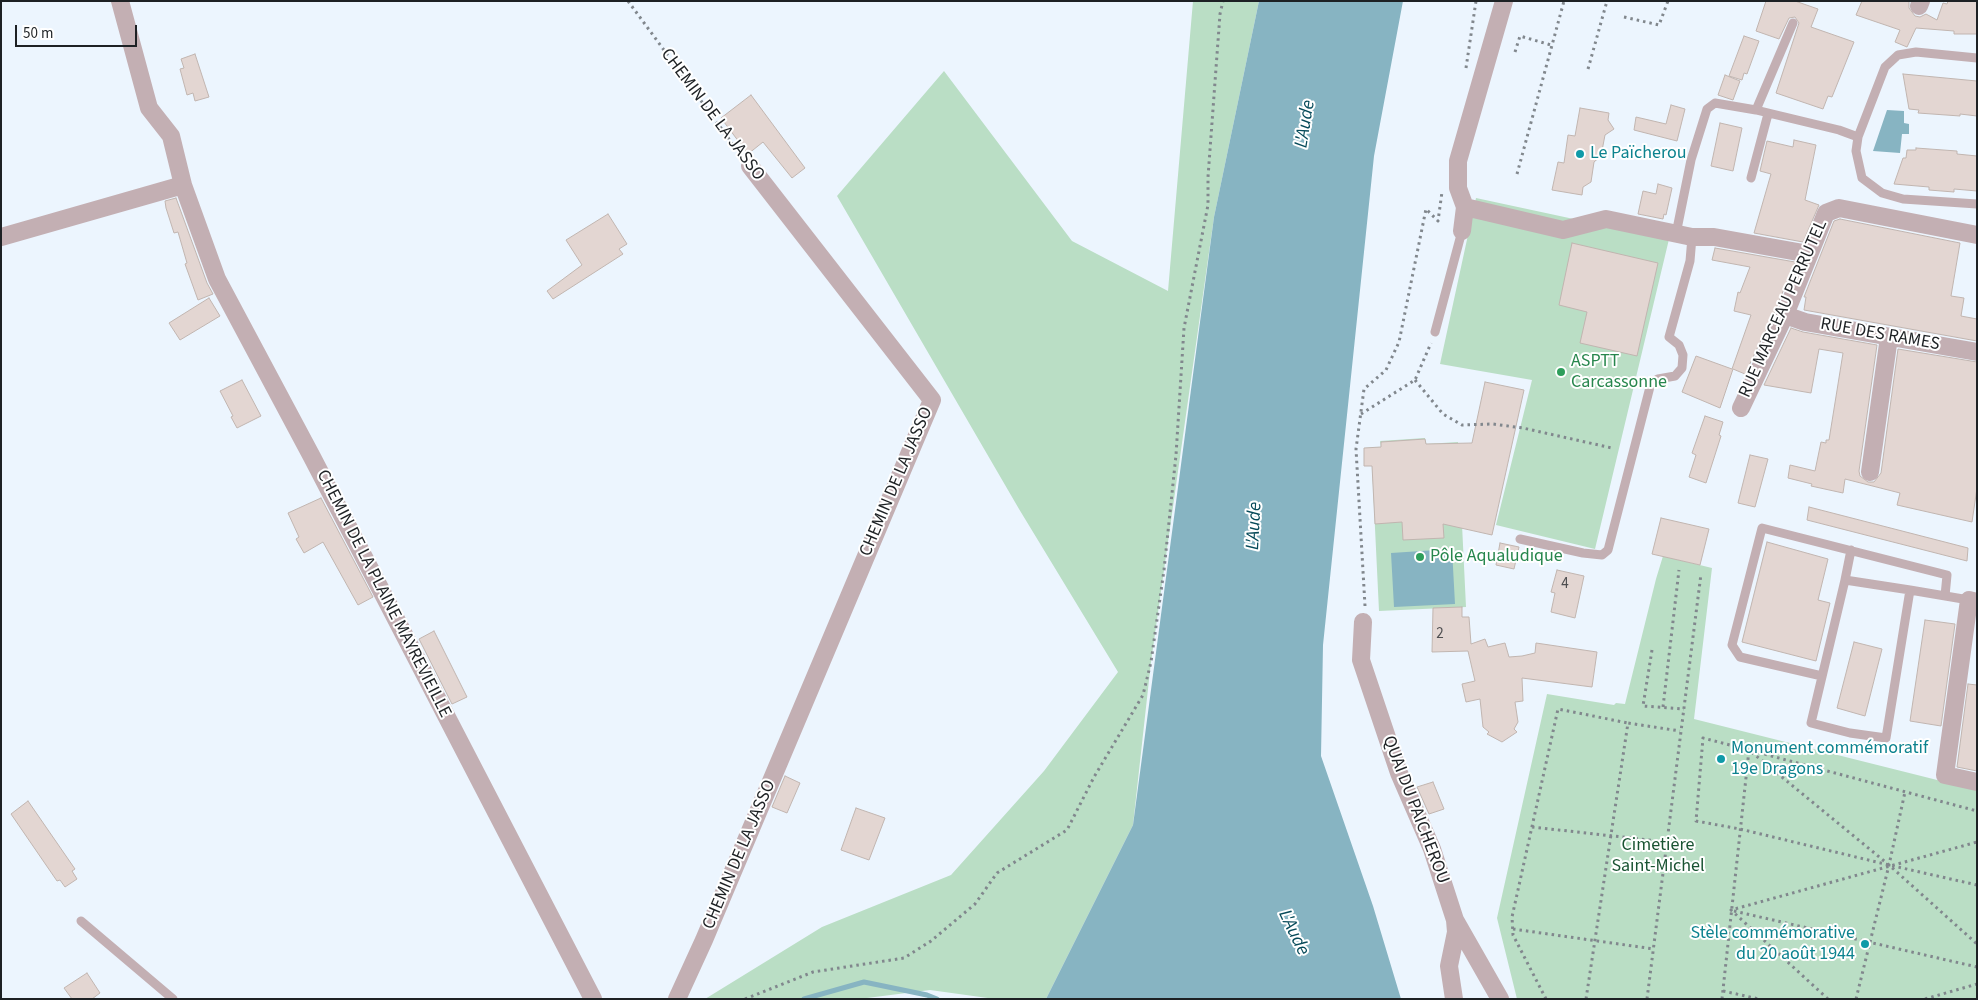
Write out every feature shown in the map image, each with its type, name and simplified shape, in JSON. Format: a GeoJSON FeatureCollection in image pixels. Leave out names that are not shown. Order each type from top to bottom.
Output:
{"type":"FeatureCollection","features":[{"type":"Feature","properties":{"kind":"street","name":"CHEMIN DE LA PLAINE MAYREVIEILLE"},"geometry":{"type":"LineString","coordinates":[[120,1],[149,108],[171,136],[183,185],[217,279],[322,475],[593,999]]}},
{"type":"Feature","properties":{"kind":"street"},"geometry":{"type":"LineString","coordinates":[[1462,231],[1465,207],[1458,188],[1458,161],[1504,1]]}},
{"type":"Feature","properties":{"kind":"street","name":"CHEMIN DE LA JASSO"},"geometry":{"type":"LineString","coordinates":[[677,999],[704,940],[932,400],[750,166]]}},
{"type":"Feature","properties":{"kind":"street"},"geometry":{"type":"LineString","coordinates":[[1,237],[183,185]]}},
{"type":"Feature","properties":{"kind":"street"},"geometry":{"type":"LineString","coordinates":[[1465,207],[1563,230],[1606,218],[1666,230],[1684,236],[1714,237],[1809,254]]}},
{"type":"Feature","properties":{"kind":"street","name":"RUE MARCEAU PERRUTEL"},"geometry":{"type":"LineString","coordinates":[[1741,408],[1785,315],[1826,213],[1839,208],[1977,235]]}},
{"type":"Feature","properties":{"kind":"street","name":"RUE DES RAMES"},"geometry":{"type":"LineString","coordinates":[[1785,315],[1805,322],[1977,352]]}},
{"type":"Feature","properties":{"kind":"street"},"geometry":{"type":"LineString","coordinates":[[1870,472],[1889,337]]}},
{"type":"Feature","properties":{"kind":"street"},"geometry":{"type":"LineString","coordinates":[[1973,601],[1945,775],[1977,782]]}},
{"type":"Feature","properties":{"kind":"street","name":"QUAI DU PAICHEROU"},"geometry":{"type":"LineString","coordinates":[[1363,622],[1362,660],[1399,773],[1432,849],[1455,920],[1456,932],[1449,966],[1454,999]]}},
{"type":"Feature","properties":{"kind":"street"},"geometry":{"type":"LineString","coordinates":[[1455,920],[1500,999]]}},
{"type":"Feature","properties":{"kind":"lane"},"geometry":{"type":"LineString","coordinates":[[1756,110],[1793,24]]}},
{"type":"Feature","properties":{"kind":"lane"},"geometry":{"type":"LineString","coordinates":[[1977,58],[1916,52],[1898,56],[1885,67],[1858,137],[1856,151],[1862,178],[1882,193],[1902,199],[1977,204]]}},
{"type":"Feature","properties":{"kind":"lane"},"geometry":{"type":"LineString","coordinates":[[1520,539],[1582,553],[1602,555],[1608,550],[1651,383],[1658,379],[1675,376],[1682,368],[1683,354],[1680,346],[1669,337],[1690,261],[1684,236],[1691,160],[1707,109],[1715,103],[1756,110],[1839,130],[1858,137]]}},
{"type":"Feature","properties":{"kind":"lane"},"geometry":{"type":"LineString","coordinates":[[1751,178],[1768,114]]}},
{"type":"Feature","properties":{"kind":"lane"},"geometry":{"type":"LineString","coordinates":[[1435,332],[1462,231]]}},
{"type":"Feature","properties":{"kind":"lane"},"geometry":{"type":"LineString","coordinates":[[1822,676],[1740,657],[1732,645],[1762,528],[1947,574],[1946,596]]}},
{"type":"Feature","properties":{"kind":"lane"},"geometry":{"type":"LineString","coordinates":[[1851,550],[1811,723],[1850,733],[1886,738],[1910,590]]}},
{"type":"Feature","properties":{"kind":"lane"},"geometry":{"type":"LineString","coordinates":[[1845,580],[1973,601]]}},
{"type":"Feature","properties":{"kind":"lane"},"geometry":{"type":"LineString","coordinates":[[81,921],[173,999]]}},
{"type":"Feature","properties":{"kind":"path","name":"CHEMIN DE LA JASSO"},"geometry":{"type":"LineString","coordinates":[[628,1],[750,166]]}},
{"type":"Feature","properties":{"kind":"path"},"geometry":{"type":"LineString","coordinates":[[745,999],[813,972],[904,958],[931,941],[975,904],[997,872],[1067,830],[1094,777],[1143,695],[1151,662],[1164,570],[1176,455],[1184,328],[1208,205],[1208,177],[1220,14],[1223,1]]}},
{"type":"Feature","properties":{"kind":"path"},"geometry":{"type":"LineString","coordinates":[[1465,72],[1476,1]]}},
{"type":"Feature","properties":{"kind":"path"},"geometry":{"type":"LineString","coordinates":[[1517,174],[1564,1]]}},
{"type":"Feature","properties":{"kind":"path"},"geometry":{"type":"LineString","coordinates":[[1588,69],[1607,1]]}},
{"type":"Feature","properties":{"kind":"path"},"geometry":{"type":"LineString","coordinates":[[1624,17],[1659,25],[1668,1]]}},
{"type":"Feature","properties":{"kind":"path"},"geometry":{"type":"LineString","coordinates":[[1515,52],[1520,36],[1551,45]]}},
{"type":"Feature","properties":{"kind":"path"},"geometry":{"type":"LineString","coordinates":[[1363,622],[1365,599],[1356,449],[1364,389],[1386,370],[1399,342],[1426,209],[1438,221],[1443,182]]}},
{"type":"Feature","properties":{"kind":"path"},"geometry":{"type":"LineString","coordinates":[[1360,414],[1415,380],[1435,332]]}},
{"type":"Feature","properties":{"kind":"path"},"geometry":{"type":"LineString","coordinates":[[1415,380],[1444,414],[1462,425],[1492,424],[1523,428],[1612,448]]}},
{"type":"Feature","properties":{"kind":"path"},"geometry":{"type":"LineString","coordinates":[[1662,707],[1679,570]]}},
{"type":"Feature","properties":{"kind":"path"},"geometry":{"type":"LineString","coordinates":[[1648,999],[1701,574]]}},
{"type":"Feature","properties":{"kind":"path"},"geometry":{"type":"LineString","coordinates":[[1652,650],[1643,706],[1684,709]]}},
{"type":"Feature","properties":{"kind":"path"},"geometry":{"type":"LineString","coordinates":[[1546,999],[1513,935],[1512,917],[1558,709],[1680,731]]}},
{"type":"Feature","properties":{"kind":"path"},"geometry":{"type":"LineString","coordinates":[[1586,999],[1628,723]]}},
{"type":"Feature","properties":{"kind":"path"},"geometry":{"type":"LineString","coordinates":[[1977,811],[1703,738],[1696,821],[1740,829],[1890,866],[1977,885]]}},
{"type":"Feature","properties":{"kind":"path"},"geometry":{"type":"LineString","coordinates":[[1722,999],[1749,750]]}},
{"type":"Feature","properties":{"kind":"path"},"geometry":{"type":"LineString","coordinates":[[1749,750],[1890,866],[1977,944]]}},
{"type":"Feature","properties":{"kind":"path"},"geometry":{"type":"LineString","coordinates":[[1856,999],[1890,866],[1904,792]]}},
{"type":"Feature","properties":{"kind":"path"},"geometry":{"type":"LineString","coordinates":[[1532,827],[1667,842]]}},
{"type":"Feature","properties":{"kind":"path"},"geometry":{"type":"LineString","coordinates":[[1731,910],[1977,842]]}},
{"type":"Feature","properties":{"kind":"path"},"geometry":{"type":"LineString","coordinates":[[1731,910],[1977,967]]}},
{"type":"Feature","properties":{"kind":"path"},"geometry":{"type":"LineString","coordinates":[[1731,910],[1828,999]]}},
{"type":"Feature","properties":{"kind":"path"},"geometry":{"type":"LineString","coordinates":[[1513,929],[1654,949]]}},
{"type":"Feature","properties":{"kind":"path"},"geometry":{"type":"LineString","coordinates":[[1925,999],[1977,984]]}},
{"type":"Feature","properties":{"kind":"path"},"geometry":{"type":"LineString","coordinates":[[1723,991],[1759,999]]}},
{"type":"Feature","properties":{"kind":"green space"},"geometry":{"type":"Polygon","coordinates":[[[1193,1],[1259,1],[1214,217],[1151,662],[1133,825],[1046,999],[995,999],[930,990],[859,999],[705,999],[822,927],[951,875],[1044,771],[1118,672],[1019,509],[837,196],[944,71],[1072,241],[1168,291],[1193,1]]]}},
{"type":"Feature","properties":{"kind":"green space","name":"ASPTT Carcassonne"},"geometry":{"type":"Polygon","coordinates":[[[1476,198],[1583,221],[1670,235],[1595,549],[1496,525],[1532,380],[1440,364],[1476,198]]]}},
{"type":"Feature","properties":{"kind":"green space","name":"Pôle Aqualudique"},"geometry":{"type":"Polygon","coordinates":[[[1425,438],[1426,444],[1458,442],[1466,607],[1379,611],[1372,466],[1364,466],[1364,448],[1381,447],[1380,441],[1425,438]]]}},
{"type":"Feature","properties":{"kind":"green space","name":"Cimetière Saint-Michel"},"geometry":{"type":"Polygon","coordinates":[[[1663,556],[1712,568],[1694,719],[1977,790],[1977,999],[1517,999],[1497,918],[1547,694],[1614,705],[1616,703],[1625,704],[1663,556]]]}},
{"type":"Feature","properties":{"kind":"water","name":"L'Aude"},"geometry":{"type":"Polygon","coordinates":[[[1259,1],[1403,1],[1374,156],[1323,645],[1321,756],[1373,906],[1401,999],[1046,999],[1133,825],[1214,217],[1259,1]]]}},
{"type":"Feature","properties":{"kind":"water"},"geometry":{"type":"Polygon","coordinates":[[[1887,110],[1904,111],[1904,123],[1909,124],[1909,134],[1902,134],[1900,153],[1873,151],[1887,110]]]}},
{"type":"Feature","properties":{"kind":"water"},"geometry":{"type":"Polygon","coordinates":[[[1452,549],[1455,604],[1394,607],[1391,553],[1452,549]]]}},
{"type":"Feature","properties":{"kind":"building"},"geometry":{"type":"Polygon","coordinates":[[[1766,1],[1795,1],[1818,9],[1811,27],[1854,42],[1832,97],[1828,96],[1823,109],[1776,93],[1799,23],[1795,17],[1789,18],[1779,39],[1756,31],[1766,1]]]}},
{"type":"Feature","properties":{"kind":"building"},"geometry":{"type":"Polygon","coordinates":[[[1862,1],[1909,1],[1909,8],[1915,16],[1920,17],[1926,14],[1937,20],[1943,3],[1947,4],[1948,1],[1977,1],[1977,34],[1954,34],[1954,31],[1916,28],[1907,47],[1895,42],[1900,30],[1856,15],[1862,1]]]}},
{"type":"Feature","properties":{"kind":"building"},"geometry":{"type":"Polygon","coordinates":[[[1744,36],[1759,41],[1747,74],[1744,73],[1742,80],[1729,76],[1744,36]]]}},
{"type":"Feature","properties":{"kind":"building"},"geometry":{"type":"Polygon","coordinates":[[[195,54],[209,97],[195,101],[193,93],[187,95],[180,69],[184,68],[181,59],[195,54]]]}},
{"type":"Feature","properties":{"kind":"building"},"geometry":{"type":"Polygon","coordinates":[[[1903,74],[1977,81],[1977,116],[1918,113],[1919,110],[1909,109],[1903,74]]]}},
{"type":"Feature","properties":{"kind":"building"},"geometry":{"type":"Polygon","coordinates":[[[1725,75],[1740,81],[1733,100],[1718,95],[1725,75]]]}},
{"type":"Feature","properties":{"kind":"building"},"geometry":{"type":"Polygon","coordinates":[[[751,95],[805,168],[792,178],[763,142],[748,154],[721,118],[751,95]]]}},
{"type":"Feature","properties":{"kind":"building"},"geometry":{"type":"Polygon","coordinates":[[[1671,105],[1685,109],[1677,141],[1634,130],[1636,117],[1666,124],[1671,105]]]}},
{"type":"Feature","properties":{"kind":"building","name":"Le Païcherou"},"geometry":{"type":"Polygon","coordinates":[[[1580,108],[1609,113],[1608,120],[1614,129],[1605,135],[1601,156],[1594,162],[1591,182],[1583,187],[1582,195],[1552,190],[1558,162],[1564,163],[1568,135],[1575,136],[1580,108]]]}},
{"type":"Feature","properties":{"kind":"building"},"geometry":{"type":"Polygon","coordinates":[[[1720,123],[1742,128],[1733,171],[1711,166],[1720,123]]]}},
{"type":"Feature","properties":{"kind":"building"},"geometry":{"type":"Polygon","coordinates":[[[1794,140],[1816,145],[1805,200],[1819,205],[1803,242],[1754,233],[1771,174],[1760,171],[1767,141],[1793,147],[1794,140]]]}},
{"type":"Feature","properties":{"kind":"building"},"geometry":{"type":"Polygon","coordinates":[[[1916,148],[1957,151],[1957,154],[1977,156],[1977,191],[1954,189],[1954,192],[1929,190],[1929,187],[1894,184],[1903,158],[1906,158],[1907,150],[1916,150],[1916,148]]]}},
{"type":"Feature","properties":{"kind":"building"},"geometry":{"type":"Polygon","coordinates":[[[1658,184],[1672,188],[1666,215],[1664,214],[1663,219],[1638,214],[1643,191],[1656,194],[1658,184]]]}},
{"type":"Feature","properties":{"kind":"building"},"geometry":{"type":"Polygon","coordinates":[[[176,198],[207,283],[213,294],[198,300],[185,264],[187,263],[178,232],[174,233],[166,208],[165,201],[176,198]]]}},
{"type":"Feature","properties":{"kind":"building"},"geometry":{"type":"Polygon","coordinates":[[[608,214],[627,244],[619,249],[623,254],[553,299],[547,291],[582,265],[566,240],[608,214]]]}},
{"type":"Feature","properties":{"kind":"building"},"geometry":{"type":"Polygon","coordinates":[[[1840,219],[1960,243],[1951,296],[1964,298],[1961,316],[1977,319],[1977,341],[1804,310],[1806,297],[1804,297],[1834,221],[1840,219]]]}},
{"type":"Feature","properties":{"kind":"building"},"geometry":{"type":"Polygon","coordinates":[[[1572,243],[1658,263],[1637,356],[1580,343],[1587,312],[1559,305],[1572,243]]]}},
{"type":"Feature","properties":{"kind":"building"},"geometry":{"type":"Polygon","coordinates":[[[1715,248],[1795,262],[1775,311],[1745,374],[1733,369],[1720,408],[1682,392],[1696,356],[1732,369],[1751,315],[1734,311],[1738,292],[1740,293],[1750,267],[1712,260],[1715,248]]]}},
{"type":"Feature","properties":{"kind":"building"},"geometry":{"type":"Polygon","coordinates":[[[209,298],[220,316],[180,340],[169,323],[209,298]]]}},
{"type":"Feature","properties":{"kind":"building"},"geometry":{"type":"Polygon","coordinates":[[[1791,328],[1803,332],[1877,345],[1859,471],[1860,476],[1868,482],[1874,482],[1881,473],[1898,349],[1977,362],[1977,488],[1972,522],[1897,505],[1900,493],[1845,479],[1843,493],[1811,486],[1812,484],[1788,478],[1790,465],[1815,471],[1821,442],[1826,443],[1826,440],[1829,440],[1843,353],[1819,349],[1811,393],[1764,385],[1791,328]]]}},
{"type":"Feature","properties":{"kind":"building"},"geometry":{"type":"Polygon","coordinates":[[[242,380],[261,416],[237,428],[220,391],[242,380]]]}},
{"type":"Feature","properties":{"kind":"building"},"geometry":{"type":"Polygon","coordinates":[[[1485,382],[1524,390],[1492,535],[1443,524],[1444,538],[1403,540],[1402,522],[1375,524],[1372,466],[1364,466],[1364,448],[1381,447],[1381,442],[1425,439],[1426,444],[1472,443],[1485,382]]]}},
{"type":"Feature","properties":{"kind":"building"},"geometry":{"type":"Polygon","coordinates":[[[1705,416],[1723,422],[1719,435],[1721,436],[1706,483],[1689,477],[1696,455],[1692,453],[1705,416]]]}},
{"type":"Feature","properties":{"kind":"building"},"geometry":{"type":"Polygon","coordinates":[[[1750,455],[1768,459],[1755,507],[1738,503],[1750,455]]]}},
{"type":"Feature","properties":{"kind":"building"},"geometry":{"type":"Polygon","coordinates":[[[321,498],[373,597],[358,605],[323,542],[304,553],[296,539],[299,537],[288,513],[321,498]]]}},
{"type":"Feature","properties":{"kind":"building"},"geometry":{"type":"Polygon","coordinates":[[[1809,507],[1968,548],[1967,561],[1807,520],[1809,507]]]}},
{"type":"Feature","properties":{"kind":"building"},"geometry":{"type":"Polygon","coordinates":[[[1661,518],[1709,529],[1700,565],[1652,554],[1661,518]]]}},
{"type":"Feature","properties":{"kind":"building"},"geometry":{"type":"Polygon","coordinates":[[[1767,542],[1828,559],[1818,600],[1830,603],[1816,661],[1742,642],[1767,542]]]}},
{"type":"Feature","properties":{"kind":"building"},"geometry":{"type":"Polygon","coordinates":[[[1500,543],[1519,547],[1514,569],[1496,565],[1500,543]]]}},
{"type":"Feature","properties":{"kind":"building"},"geometry":{"type":"Polygon","coordinates":[[[1557,570],[1584,576],[1575,618],[1551,612],[1555,593],[1551,592],[1557,570]]]}},
{"type":"Feature","properties":{"kind":"building"},"geometry":{"type":"Polygon","coordinates":[[[1462,607],[1462,617],[1469,617],[1471,644],[1485,639],[1488,647],[1505,643],[1509,657],[1535,653],[1536,643],[1597,652],[1592,687],[1522,678],[1523,701],[1515,702],[1518,722],[1514,729],[1517,732],[1502,742],[1487,734],[1489,732],[1483,727],[1480,699],[1466,702],[1462,684],[1475,681],[1468,651],[1432,652],[1433,608],[1462,607]]]}},
{"type":"Feature","properties":{"kind":"building"},"geometry":{"type":"Polygon","coordinates":[[[1925,620],[1955,624],[1941,726],[1910,721],[1925,620]]]}},
{"type":"Feature","properties":{"kind":"building"},"geometry":{"type":"Polygon","coordinates":[[[434,631],[467,697],[452,704],[419,639],[434,631]]]}},
{"type":"Feature","properties":{"kind":"building"},"geometry":{"type":"Polygon","coordinates":[[[1854,642],[1882,649],[1865,716],[1837,708],[1854,642]]]}},
{"type":"Feature","properties":{"kind":"building"},"geometry":{"type":"Polygon","coordinates":[[[1968,684],[1977,685],[1977,771],[1957,767],[1968,684]]]}},
{"type":"Feature","properties":{"kind":"building"},"geometry":{"type":"Polygon","coordinates":[[[785,776],[800,783],[787,813],[772,807],[785,776]]]}},
{"type":"Feature","properties":{"kind":"building"},"geometry":{"type":"Polygon","coordinates":[[[1433,782],[1444,809],[1429,814],[1417,787],[1433,782]]]}},
{"type":"Feature","properties":{"kind":"building"},"geometry":{"type":"Polygon","coordinates":[[[28,801],[75,869],[72,871],[77,879],[65,887],[60,880],[57,881],[11,814],[28,801]]]}},
{"type":"Feature","properties":{"kind":"building"},"geometry":{"type":"Polygon","coordinates":[[[856,808],[885,818],[869,860],[841,850],[856,808]]]}},
{"type":"Feature","properties":{"kind":"building"},"geometry":{"type":"Polygon","coordinates":[[[87,973],[100,993],[92,999],[72,999],[64,988],[87,973]]]}},
{"type":"Feature","properties":{"kind":"waterway"},"geometry":{"type":"LineString","coordinates":[[804,999],[864,982],[927,995],[937,999]]}},
{"type":"Feature","properties":{"kind":"place","name":"Le Païcherou"},"geometry":{"type":"Point","coordinates":[1580,154]}},
{"type":"Feature","properties":{"kind":"place","name":"ASPTT Carcassonne"},"geometry":{"type":"Point","coordinates":[1561,372]}},
{"type":"Feature","properties":{"kind":"place","name":"Pôle Aqualudique"},"geometry":{"type":"Point","coordinates":[1420,557]}},
{"type":"Feature","properties":{"kind":"place","name":"Monument commémoratif 19e Dragons"},"geometry":{"type":"Point","coordinates":[1721,759]}},
{"type":"Feature","properties":{"kind":"place","name":"Stèle commémorative du 20 août 1944"},"geometry":{"type":"Point","coordinates":[1865,944]}}]}
